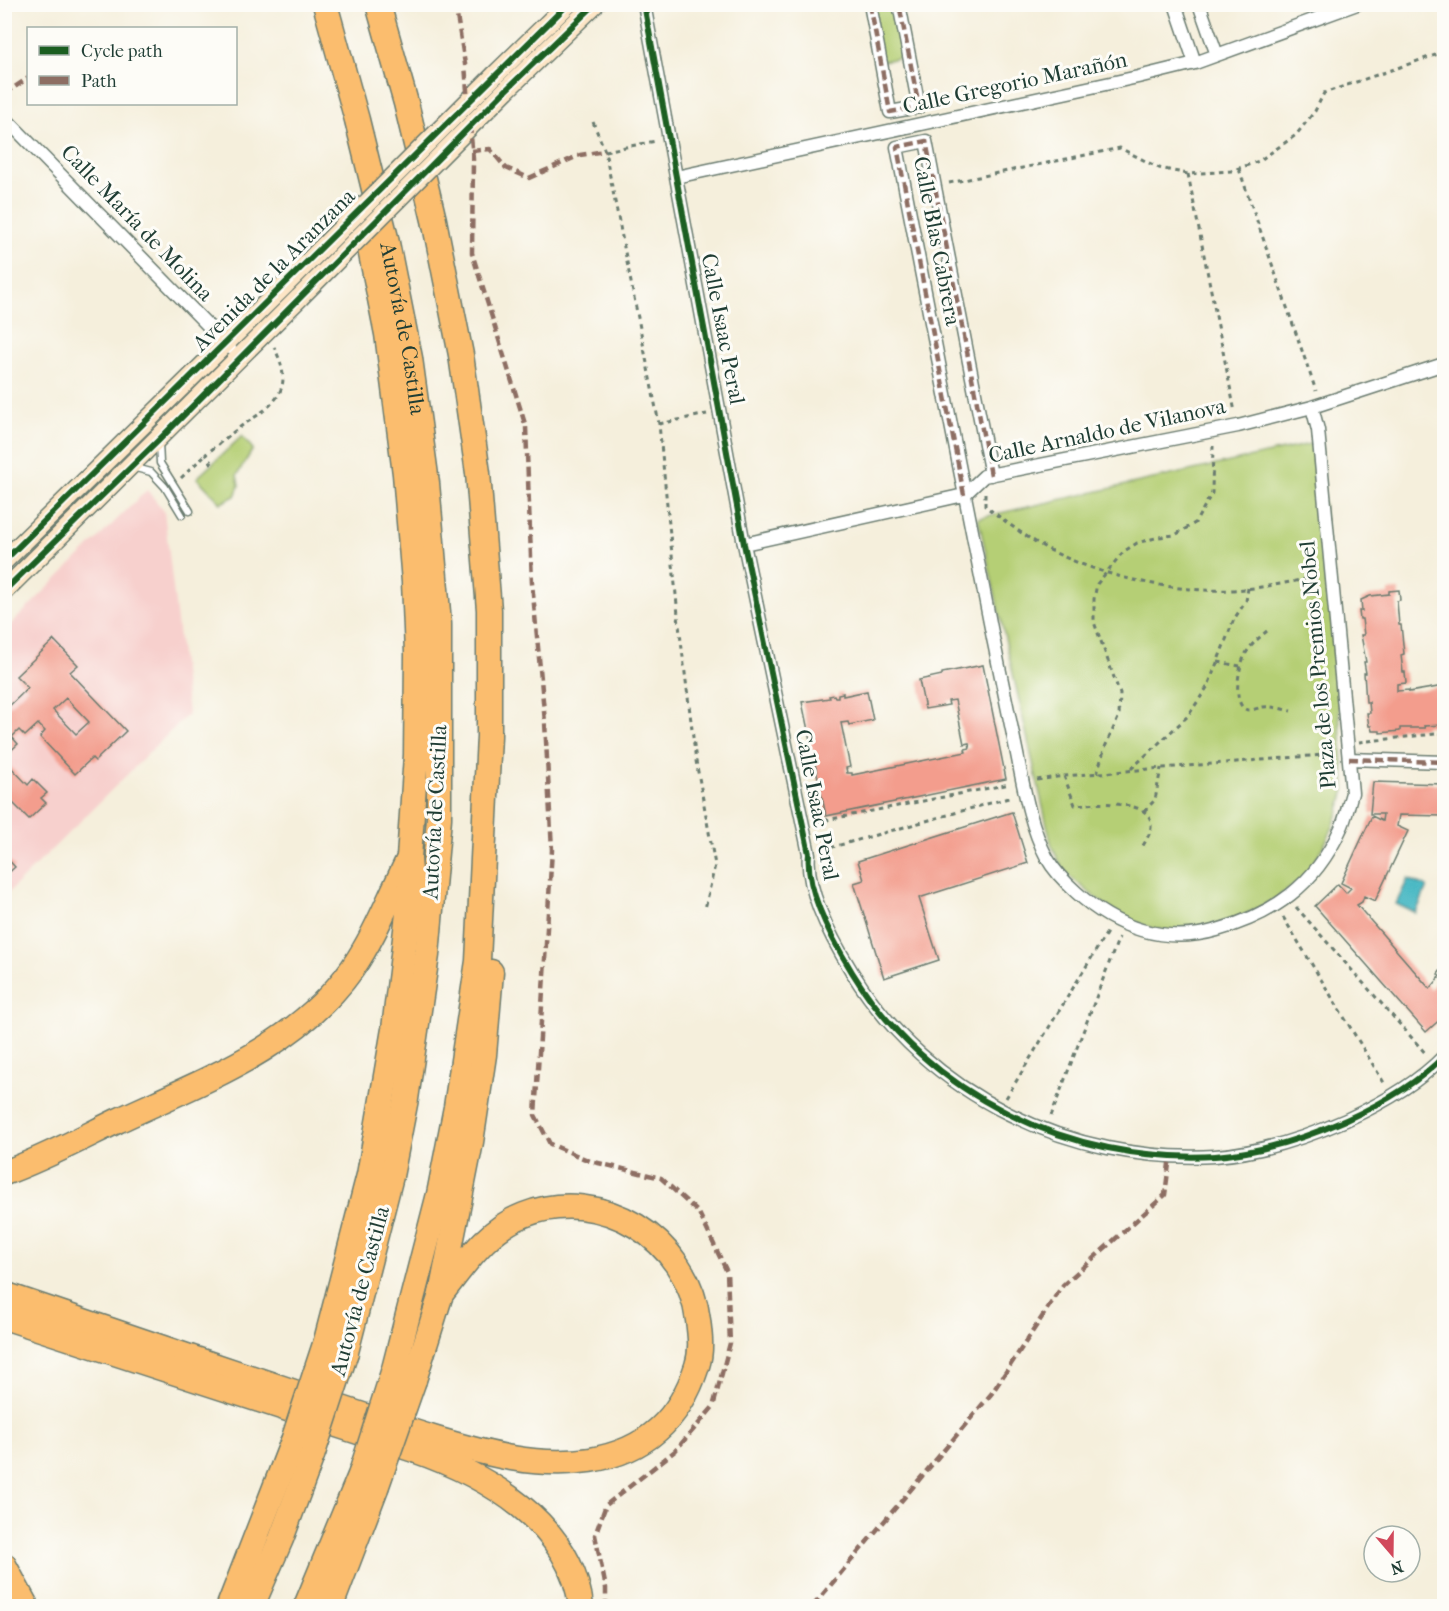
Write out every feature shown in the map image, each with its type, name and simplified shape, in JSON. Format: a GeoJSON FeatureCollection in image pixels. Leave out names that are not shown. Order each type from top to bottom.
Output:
{"type":"FeatureCollection","features":[{"type":"Feature","properties":{"kind":"highway"},"geometry":{"type":"LineString","coordinates":[[316,4],[349,144],[387,334],[405,474],[417,653],[416,755],[409,858],[411,889],[394,1029],[336,1346]]}},
{"type":"Feature","properties":{"kind":"highway","name":"Autovía de Castilla"},"geometry":{"type":"LineString","coordinates":[[252,1606],[281,1539],[303,1447],[391,1176],[406,1099],[427,955],[439,818],[439,624],[427,483],[410,358],[386,238],[325,4]]}},
{"type":"Feature","properties":{"kind":"highway"},"geometry":{"type":"LineString","coordinates":[[331,1606],[404,1375],[441,1294],[471,1142],[484,1055],[498,896],[489,736],[487,587],[478,473],[461,355],[434,220],[406,103],[378,4]]}},
{"type":"Feature","properties":{"kind":"highway"},"geometry":{"type":"LineString","coordinates":[[404,1375],[461,1073],[478,961],[489,736]]}},
{"type":"Feature","properties":{"kind":"highway"},"geometry":{"type":"LineString","coordinates":[[4,1173],[242,1063],[281,1037],[325,1001],[351,970],[372,936],[409,858]]}},
{"type":"Feature","properties":{"kind":"highway"},"geometry":{"type":"LineString","coordinates":[[4,1294],[407,1430],[486,1454],[542,1463],[592,1460],[624,1451],[650,1437],[669,1421],[681,1403],[699,1362],[701,1339],[697,1308],[688,1284],[675,1262],[650,1234],[629,1220],[600,1210],[573,1207],[548,1209],[525,1214],[502,1226],[480,1245],[441,1294]]}},
{"type":"Feature","properties":{"kind":"highway"},"geometry":{"type":"LineString","coordinates":[[4,1317],[404,1447],[444,1461],[474,1475],[517,1504],[533,1518],[557,1546],[571,1569],[581,1606]]}},
{"type":"Feature","properties":{"kind":"highway"},"geometry":{"type":"LineString","coordinates":[[229,1606],[303,1447]]}},
{"type":"Feature","properties":{"kind":"highway"},"geometry":{"type":"LineString","coordinates":[[306,1606],[369,1481]]}},
{"type":"Feature","properties":{"kind":"highway"},"geometry":{"type":"LineString","coordinates":[[4,1565],[26,1606]]}},
{"type":"Feature","properties":{"kind":"street","name":"Avenida de la Aranzana"},"geometry":{"type":"LineString","coordinates":[[4,591],[159,440],[300,297],[500,83],[568,4]]}},
{"type":"Feature","properties":{"kind":"street","name":"Avenida de la Aranzana"},"geometry":{"type":"LineString","coordinates":[[4,561],[286,284],[500,83],[595,4]]}},
{"type":"Feature","properties":{"kind":"street","name":"Calle Isaac Peral"},"geometry":{"type":"LineString","coordinates":[[644,4],[744,544],[809,854],[807,869],[823,917],[843,956],[883,1016],[937,1068],[999,1109],[1046,1131],[1084,1143],[1124,1152],[1170,1156],[1217,1156],[1270,1147],[1320,1132],[1393,1096],[1440,1061]]}},
{"type":"Feature","properties":{"kind":"street"},"geometry":{"type":"LineString","coordinates":[[870,4],[890,112],[919,107],[899,4]]}},
{"type":"Feature","properties":{"kind":"street"},"geometry":{"type":"LineString","coordinates":[[1175,4],[1195,63]]}},
{"type":"Feature","properties":{"kind":"street"},"geometry":{"type":"LineString","coordinates":[[1199,4],[1217,55]]}},
{"type":"Feature","properties":{"kind":"street","name":"Calle Gregorio Marañón"},"geometry":{"type":"LineString","coordinates":[[676,177],[1195,63],[1357,4]]}},
{"type":"Feature","properties":{"kind":"street","name":"Calle María de Molina"},"geometry":{"type":"LineString","coordinates":[[4,117],[240,357]]}},
{"type":"Feature","properties":{"kind":"street","name":"Calle Blas Cabrera"},"geometry":{"type":"LineString","coordinates":[[964,495],[897,147],[926,141],[987,476]]}},
{"type":"Feature","properties":{"kind":"street","name":"Calle Arnaldo de Vilanova"},"geometry":{"type":"LineString","coordinates":[[964,495],[987,476],[1238,426],[1317,406],[1444,364]]}},
{"type":"Feature","properties":{"kind":"street","name":"Plaza de los Premios Nobel"},"geometry":{"type":"LineString","coordinates":[[964,495],[1024,788],[1047,859],[1061,879],[1085,900],[1120,922],[1136,930],[1163,935],[1190,936],[1245,920],[1276,906],[1305,884],[1324,859],[1341,829],[1352,793],[1317,406]]}},
{"type":"Feature","properties":{"kind":"street"},"geometry":{"type":"LineString","coordinates":[[744,544],[964,495]]}},
{"type":"Feature","properties":{"kind":"street"},"geometry":{"type":"LineString","coordinates":[[1349,752],[1444,762]]}},
{"type":"Feature","properties":{"kind":"lane"},"geometry":{"type":"LineString","coordinates":[[159,440],[160,463],[190,510]]}},
{"type":"Feature","properties":{"kind":"lane"},"geometry":{"type":"LineString","coordinates":[[132,466],[151,472],[165,487],[182,515]]}},
{"type":"Feature","properties":{"kind":"path"},"geometry":{"type":"LineString","coordinates":[[934,186],[1120,148],[1159,168],[1188,174],[1239,169],[1259,161],[1296,135],[1315,111],[1324,93],[1444,52]]}},
{"type":"Feature","properties":{"kind":"path"},"geometry":{"type":"LineString","coordinates":[[593,122],[605,151],[658,424],[694,750],[715,865],[705,909]]}},
{"type":"Feature","properties":{"kind":"path"},"geometry":{"type":"LineString","coordinates":[[605,151],[669,139]]}},
{"type":"Feature","properties":{"kind":"path"},"geometry":{"type":"LineString","coordinates":[[1239,169],[1317,406]]}},
{"type":"Feature","properties":{"kind":"path"},"geometry":{"type":"LineString","coordinates":[[1188,174],[1238,426]]}},
{"type":"Feature","properties":{"kind":"path"},"geometry":{"type":"LineString","coordinates":[[172,482],[183,477],[206,454],[242,426],[261,415],[275,401],[283,385],[283,367],[266,332]]}},
{"type":"Feature","properties":{"kind":"path"},"geometry":{"type":"LineString","coordinates":[[658,424],[721,411]]}},
{"type":"Feature","properties":{"kind":"path"},"geometry":{"type":"LineString","coordinates":[[1097,773],[1105,747],[1119,716],[1120,694],[1094,622],[1094,599],[1097,584],[1123,552],[1137,543],[1175,535],[1195,523],[1212,493],[1213,431]]}},
{"type":"Feature","properties":{"kind":"path"},"geometry":{"type":"LineString","coordinates":[[206,454],[212,464]]}},
{"type":"Feature","properties":{"kind":"path"},"geometry":{"type":"LineString","coordinates":[[987,476],[985,506],[1019,532],[1047,549],[1078,563],[1106,571],[1139,580],[1188,588],[1270,586],[1332,573]]}},
{"type":"Feature","properties":{"kind":"path"},"geometry":{"type":"LineString","coordinates":[[1130,770],[1188,716],[1208,686],[1234,619],[1246,601],[1248,588]]}},
{"type":"Feature","properties":{"kind":"path"},"geometry":{"type":"LineString","coordinates":[[1267,631],[1253,643],[1245,654],[1241,666],[1238,693],[1240,704],[1250,710],[1271,707],[1291,711]]}},
{"type":"Feature","properties":{"kind":"path"},"geometry":{"type":"LineString","coordinates":[[1218,662],[1241,666]]}},
{"type":"Feature","properties":{"kind":"path"},"geometry":{"type":"LineString","coordinates":[[809,854],[1064,776],[1349,752],[1444,733]]}},
{"type":"Feature","properties":{"kind":"path"},"geometry":{"type":"LineString","coordinates":[[1144,811],[1155,800],[1161,768]]}},
{"type":"Feature","properties":{"kind":"path"},"geometry":{"type":"LineString","coordinates":[[1064,776],[1075,805],[1097,802],[1144,811],[1151,819],[1152,827],[1141,849]]}},
{"type":"Feature","properties":{"kind":"path"},"geometry":{"type":"LineString","coordinates":[[803,825],[1024,788]]}},
{"type":"Feature","properties":{"kind":"path"},"geometry":{"type":"LineString","coordinates":[[1287,897],[1440,1061]]}},
{"type":"Feature","properties":{"kind":"path"},"geometry":{"type":"LineString","coordinates":[[1276,906],[1393,1096]]}},
{"type":"Feature","properties":{"kind":"path"},"geometry":{"type":"LineString","coordinates":[[999,1109],[1120,922]]}},
{"type":"Feature","properties":{"kind":"path"},"geometry":{"type":"LineString","coordinates":[[1046,1131],[1120,922]]}},
{"type":"Feature","properties":{"kind":"shaded area"},"geometry":{"type":"Polygon","coordinates":[[[147,490],[164,511],[188,714],[5,896],[5,630],[147,490]]]}},
{"type":"Feature","properties":{"kind":"green space"},"geometry":{"type":"Polygon","coordinates":[[[866,5],[892,5],[903,57],[878,62],[866,5]]]}},
{"type":"Feature","properties":{"kind":"green space"},"geometry":{"type":"Polygon","coordinates":[[[242,436],[253,449],[237,475],[239,486],[235,496],[221,503],[197,478],[242,436]]]}},
{"type":"Feature","properties":{"kind":"green space"},"geometry":{"type":"Polygon","coordinates":[[[1319,442],[1345,790],[1336,818],[1325,844],[1305,875],[1270,902],[1230,920],[1209,926],[1188,930],[1149,927],[1108,906],[1070,877],[1061,865],[1051,843],[978,518],[1319,442]]]}},
{"type":"Feature","properties":{"kind":"water"},"geometry":{"type":"Polygon","coordinates":[[[1408,879],[1427,887],[1416,913],[1396,904],[1408,879]]]}},
{"type":"Feature","properties":{"kind":"building"},"geometry":{"type":"Polygon","coordinates":[[[1399,590],[1400,600],[1397,601],[1404,654],[1401,655],[1406,683],[1397,684],[1397,691],[1409,690],[1409,692],[1444,686],[1444,725],[1400,728],[1400,731],[1380,733],[1380,731],[1372,731],[1369,726],[1367,713],[1370,713],[1369,702],[1366,702],[1364,673],[1366,673],[1364,662],[1366,662],[1361,635],[1364,635],[1359,611],[1362,611],[1361,600],[1399,590]]]}},
{"type":"Feature","properties":{"kind":"building"},"geometry":{"type":"Polygon","coordinates":[[[54,640],[78,665],[70,672],[126,731],[95,761],[92,758],[75,774],[40,737],[45,731],[38,724],[25,736],[19,730],[12,737],[18,744],[4,757],[4,711],[28,688],[16,676],[54,640]],[[66,698],[53,710],[76,734],[89,722],[66,698]]]}},
{"type":"Feature","properties":{"kind":"building"},"geometry":{"type":"Polygon","coordinates":[[[983,665],[1006,779],[826,816],[802,702],[830,698],[829,696],[834,695],[838,697],[838,694],[843,693],[843,696],[867,691],[873,720],[849,725],[848,722],[841,723],[850,767],[846,768],[847,773],[852,773],[852,775],[966,752],[965,749],[970,748],[969,743],[964,744],[955,700],[948,701],[949,705],[925,709],[919,680],[983,665]]]}},
{"type":"Feature","properties":{"kind":"building"},"geometry":{"type":"Polygon","coordinates":[[[4,760],[28,785],[33,779],[47,793],[41,798],[46,803],[29,819],[4,794],[4,760]]]}},
{"type":"Feature","properties":{"kind":"building"},"geometry":{"type":"Polygon","coordinates":[[[1373,782],[1444,784],[1444,816],[1399,815],[1397,826],[1408,831],[1375,901],[1364,896],[1362,902],[1357,905],[1430,989],[1440,977],[1438,974],[1444,966],[1444,1016],[1426,1032],[1315,906],[1338,884],[1346,893],[1351,888],[1341,883],[1372,816],[1382,821],[1383,814],[1370,814],[1373,782]]]}},
{"type":"Feature","properties":{"kind":"building"},"geometry":{"type":"Polygon","coordinates":[[[1012,812],[1028,863],[919,898],[939,960],[884,978],[854,883],[864,880],[858,861],[1012,812]]]}},
{"type":"Feature","properties":{"kind":"building"},"geometry":{"type":"Polygon","coordinates":[[[4,855],[15,867],[4,877],[4,855]]]}},
{"type":"Feature","properties":{"kind":"marked path"},"geometry":{"type":"LineString","coordinates":[[455,4],[465,64],[468,104]]}},
{"type":"Feature","properties":{"kind":"marked path"},"geometry":{"type":"LineString","coordinates":[[870,4],[890,112],[919,107],[899,4]]}},
{"type":"Feature","properties":{"kind":"marked path"},"geometry":{"type":"LineString","coordinates":[[4,94],[27,79]]}},
{"type":"Feature","properties":{"kind":"marked path"},"geometry":{"type":"LineString","coordinates":[[470,125],[473,159],[472,253],[526,427],[532,583],[545,722],[552,850],[535,1115],[550,1144],[590,1161],[661,1178],[699,1213],[727,1272],[730,1343],[713,1407],[675,1451],[606,1505],[595,1535],[606,1588],[606,1606]]}},
{"type":"Feature","properties":{"kind":"marked path"},"geometry":{"type":"LineString","coordinates":[[964,495],[897,147],[926,141],[991,475]]}},
{"type":"Feature","properties":{"kind":"marked path"},"geometry":{"type":"LineString","coordinates":[[472,151],[490,149],[506,168],[529,178],[580,155],[605,151]]}},
{"type":"Feature","properties":{"kind":"marked path"},"geometry":{"type":"LineString","coordinates":[[1349,759],[1444,762]]}},
{"type":"Feature","properties":{"kind":"marked path"},"geometry":{"type":"LineString","coordinates":[[813,1606],[992,1393],[1063,1285],[1165,1195],[1170,1156]]}},
{"type":"Feature","properties":{"kind":"cycle path"},"geometry":{"type":"LineString","coordinates":[[4,561],[568,4]]}},
{"type":"Feature","properties":{"kind":"cycle path"},"geometry":{"type":"LineString","coordinates":[[4,591],[159,440],[506,90],[595,4]]}},
{"type":"Feature","properties":{"kind":"cycle path"},"geometry":{"type":"LineString","coordinates":[[644,4],[744,544],[809,854],[811,883],[822,915],[837,946],[852,972],[884,1016],[921,1054],[962,1087],[1008,1114],[1057,1134],[1108,1148],[1161,1155],[1232,1154],[1282,1144],[1314,1133],[1385,1100],[1422,1076],[1444,1056]]}}]}
